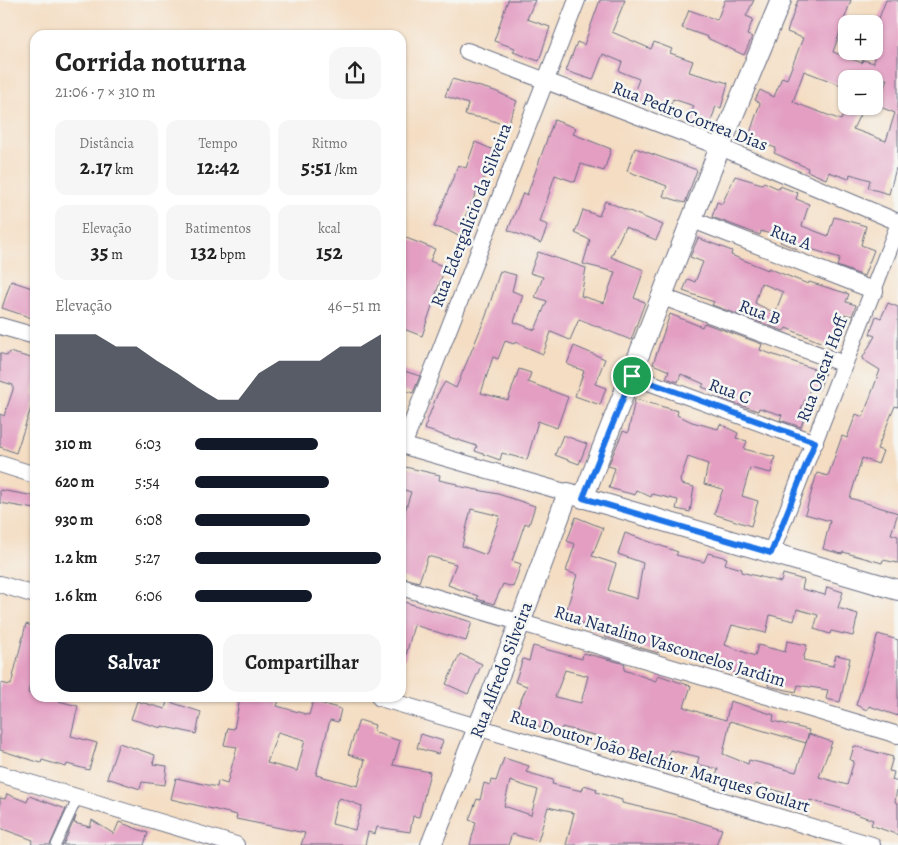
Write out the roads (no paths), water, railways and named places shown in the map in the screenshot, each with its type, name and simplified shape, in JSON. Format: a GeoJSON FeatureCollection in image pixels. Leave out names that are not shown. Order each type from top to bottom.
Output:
{"type":"FeatureCollection","features":[{"type":"Feature","properties":{"kind":"street","name":"Rua Edergalicio da Silveira"},"geometry":{"type":"LineString","coordinates":[[406,435],[577,0]]}},
{"type":"Feature","properties":{"kind":"street","name":"Rua Alfredo Silveira"},"geometry":{"type":"LineString","coordinates":[[431,845],[480,727],[520,623],[575,496],[632,376],[720,147],[781,0]]}},
{"type":"Feature","properties":{"kind":"street","name":"Rua Pedro Correa Dias"},"geometry":{"type":"LineString","coordinates":[[467,51],[720,147],[898,222]]}},
{"type":"Feature","properties":{"kind":"street","name":"Rua A"},"geometry":{"type":"LineString","coordinates":[[693,220],[875,291]]}},
{"type":"Feature","properties":{"kind":"street","name":"Rua Oscar Hoff"},"geometry":{"type":"LineString","coordinates":[[771,553],[844,364],[875,291],[898,226]]}},
{"type":"Feature","properties":{"kind":"street","name":"Rua B"},"geometry":{"type":"LineString","coordinates":[[663,298],[844,364]]}},
{"type":"Feature","properties":{"kind":"street"},"geometry":{"type":"LineString","coordinates":[[0,326],[30,335]]}},
{"type":"Feature","properties":{"kind":"street","name":"Rua C"},"geometry":{"type":"LineString","coordinates":[[632,376],[815,442]]}},
{"type":"Feature","properties":{"kind":"street"},"geometry":{"type":"LineString","coordinates":[[406,446],[898,590]]}},
{"type":"Feature","properties":{"kind":"street"},"geometry":{"type":"LineString","coordinates":[[0,464],[30,473]]}},
{"type":"Feature","properties":{"kind":"street"},"geometry":{"type":"LineString","coordinates":[[0,584],[30,593]]}},
{"type":"Feature","properties":{"kind":"street","name":"Rua Natalino Vasconcelos Jardim"},"geometry":{"type":"LineString","coordinates":[[406,588],[898,735]]}},
{"type":"Feature","properties":{"kind":"street","name":"Rua Doutor João Belchior Marques Goulart"},"geometry":{"type":"LineString","coordinates":[[394,702],[872,845]]}},
{"type":"Feature","properties":{"kind":"street"},"geometry":{"type":"LineString","coordinates":[[0,774],[236,845]]}},
{"type":"Feature","properties":{"kind":"lane"},"geometry":{"type":"LineString","coordinates":[[56,845],[78,797]]}}]}
